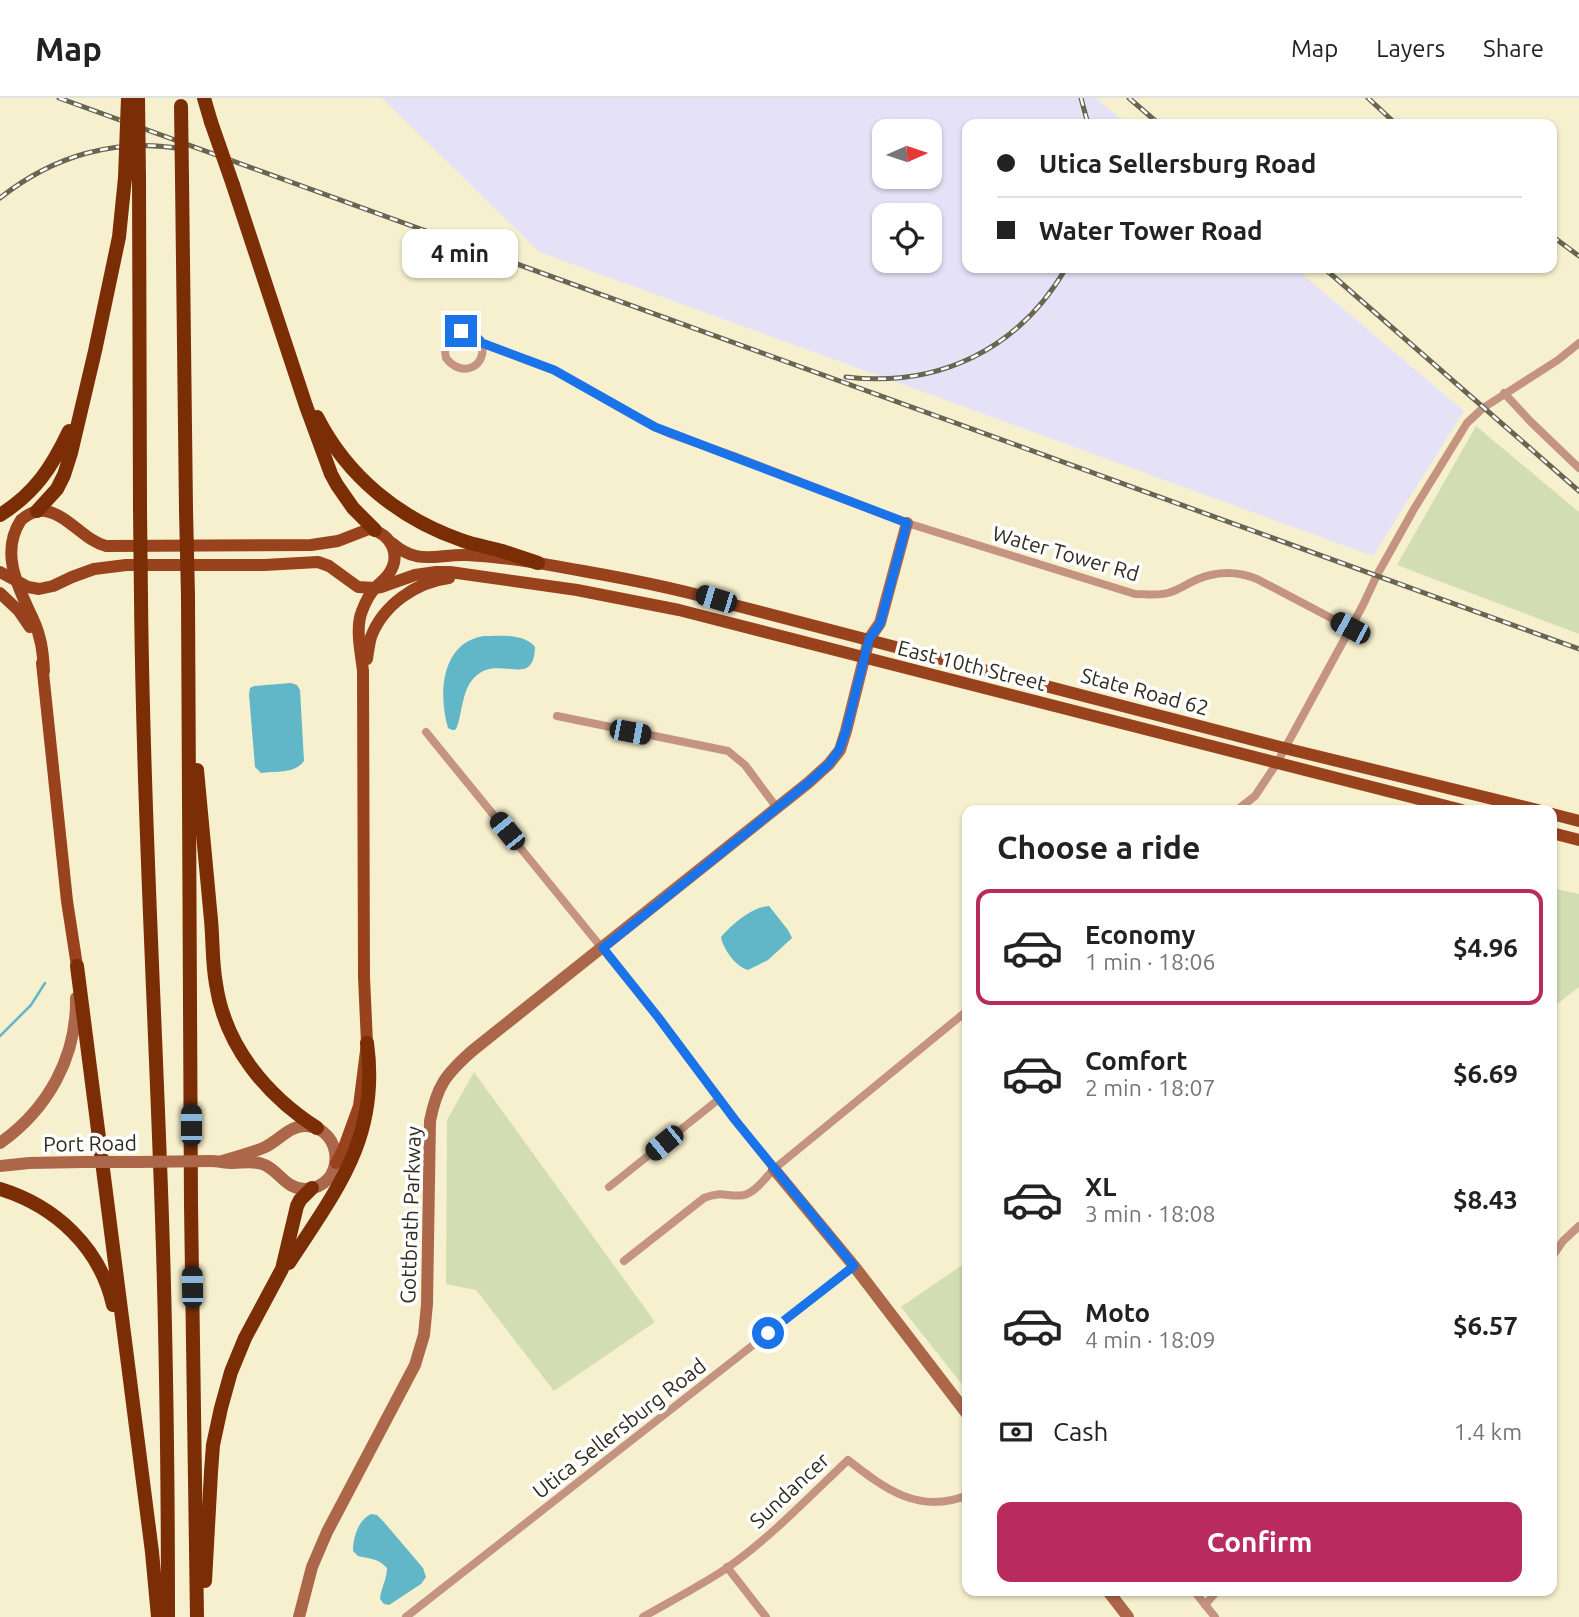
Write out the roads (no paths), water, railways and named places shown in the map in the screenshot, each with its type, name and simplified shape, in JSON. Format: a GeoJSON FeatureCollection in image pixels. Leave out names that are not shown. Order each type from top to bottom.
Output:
{"type":"FeatureCollection","features":[{"type":"Feature","properties":{"kind":"highway"},"geometry":{"type":"LineString","coordinates":[[128,98],[140,510],[142,714],[167,1393],[168,1617]]}},
{"type":"Feature","properties":{"kind":"highway"},"geometry":{"type":"LineString","coordinates":[[37,511],[53,495],[61,482],[71,453],[132,177],[138,98]]}},
{"type":"Feature","properties":{"kind":"highway"},"geometry":{"type":"LineString","coordinates":[[204,98],[310,418],[337,485],[353,508],[375,530]]}},
{"type":"Feature","properties":{"kind":"highway"},"geometry":{"type":"LineString","coordinates":[[181,102],[197,1617]]}},
{"type":"Feature","properties":{"kind":"highway"},"geometry":{"type":"LineString","coordinates":[[288,350],[329,439],[348,465],[380,495],[412,517],[445,534],[538,563]]}},
{"type":"Feature","properties":{"kind":"highway"},"geometry":{"type":"LineString","coordinates":[[0,515],[23,498],[47,471],[80,411]]}},
{"type":"Feature","properties":{"kind":"highway"},"geometry":{"type":"LineString","coordinates":[[189,700],[214,966],[220,1003],[236,1043],[257,1077],[281,1102],[317,1128]]}},
{"type":"Feature","properties":{"kind":"highway"},"geometry":{"type":"LineString","coordinates":[[77,966],[158,1617]]}},
{"type":"Feature","properties":{"kind":"highway"},"geometry":{"type":"LineString","coordinates":[[282,1269],[288,1264],[337,1189],[359,1141],[369,1096],[367,1043]]}},
{"type":"Feature","properties":{"kind":"highway"},"geometry":{"type":"LineString","coordinates":[[203,1617],[211,1472],[220,1408],[245,1338],[282,1269],[297,1206],[312,1188]]}},
{"type":"Feature","properties":{"kind":"highway"},"geometry":{"type":"LineString","coordinates":[[0,1189],[49,1211],[78,1238],[103,1273],[119,1330],[125,1341]]}},
{"type":"Feature","properties":{"kind":"main road"},"geometry":{"type":"LineString","coordinates":[[77,966],[54,782],[43,649],[28,609],[5,574],[3,563],[2,550],[7,536],[17,523],[37,511],[51,513],[90,539],[106,545],[311,545],[338,541],[363,531],[375,530],[385,535],[405,554],[419,557],[470,555],[538,563]]}},
{"type":"Feature","properties":{"kind":"main road"},"geometry":{"type":"LineString","coordinates":[[0,528],[17,523]]}},
{"type":"Feature","properties":{"kind":"main road"},"geometry":{"type":"LineString","coordinates":[[336,1163],[359,1106],[367,1043],[360,616],[366,602],[381,587],[392,567],[394,556],[391,543]]}},
{"type":"Feature","properties":{"kind":"main road"},"geometry":{"type":"LineString","coordinates":[[5,574],[28,587],[39,589],[53,586],[72,576],[113,565],[264,565],[314,562],[329,566],[358,587],[381,587]]}},
{"type":"Feature","properties":{"kind":"main road","name":"State Road 62"},"geometry":{"type":"LineString","coordinates":[[538,563],[698,593],[734,605],[1284,748],[1518,805]]}},
{"type":"Feature","properties":{"kind":"main road","name":"East 10th Street"},"geometry":{"type":"LineString","coordinates":[[381,587],[415,575],[436,572],[577,590],[678,610],[1442,805]]}},
{"type":"Feature","properties":{"kind":"main road"},"geometry":{"type":"LineString","coordinates":[[363,671],[371,637],[382,618],[400,599],[428,583],[474,575]]}},
{"type":"Feature","properties":{"kind":"main road"},"geometry":{"type":"LineString","coordinates":[[0,593],[28,624],[35,638],[44,671]]}},
{"type":"Feature","properties":{"kind":"main road"},"geometry":{"type":"LineString","coordinates":[[1557,815],[1579,821]]}},
{"type":"Feature","properties":{"kind":"main road"},"geometry":{"type":"LineString","coordinates":[[1557,834],[1579,840]]}},
{"type":"Feature","properties":{"kind":"street"},"geometry":{"type":"LineString","coordinates":[[469,332],[476,335],[482,343],[484,351],[481,359],[471,368],[456,368],[446,358],[445,345],[453,334],[469,332]]}},
{"type":"Feature","properties":{"kind":"street","name":"Water Tower Rd"},"geometry":{"type":"LineString","coordinates":[[482,343],[554,370],[655,427],[907,523],[1135,594],[1168,593],[1215,574],[1227,572],[1246,575],[1350,628]]}},
{"type":"Feature","properties":{"kind":"street"},"geometry":{"type":"LineString","coordinates":[[1243,805],[1255,796],[1277,763],[1414,509],[1460,432],[1474,416],[1504,393],[1579,343]]}},
{"type":"Feature","properties":{"kind":"street"},"geometry":{"type":"LineString","coordinates":[[1504,393],[1579,468]]}},
{"type":"Feature","properties":{"kind":"street","name":"Gottbrath Parkway"},"geometry":{"type":"LineString","coordinates":[[299,1617],[307,1582],[320,1548],[415,1365],[424,1335],[427,1304],[430,1121],[443,1080],[472,1051],[777,808],[822,770],[839,750],[869,639],[880,624],[907,523]]}},
{"type":"Feature","properties":{"kind":"street"},"geometry":{"type":"LineString","coordinates":[[557,716],[728,751],[745,765],[777,808]]}},
{"type":"Feature","properties":{"kind":"street"},"geometry":{"type":"LineString","coordinates":[[426,732],[658,1017],[719,1099],[854,1266],[962,1407]]}},
{"type":"Feature","properties":{"kind":"street"},"geometry":{"type":"LineString","coordinates":[[0,1143],[32,1116],[59,1077],[75,1030],[77,966]]}},
{"type":"Feature","properties":{"kind":"street"},"geometry":{"type":"LineString","coordinates":[[624,1261],[704,1199],[720,1193],[740,1196],[753,1190],[774,1169],[962,1015]]}},
{"type":"Feature","properties":{"kind":"street"},"geometry":{"type":"LineString","coordinates":[[609,1187],[719,1099]]}},
{"type":"Feature","properties":{"kind":"street"},"geometry":{"type":"LineString","coordinates":[[305,1126],[323,1132],[333,1143],[336,1152],[336,1163],[328,1180],[304,1189],[292,1186],[264,1164],[216,1161],[261,1149],[296,1127],[305,1126]]}},
{"type":"Feature","properties":{"kind":"street","name":"Port Road"},"geometry":{"type":"LineString","coordinates":[[0,1166],[29,1163],[216,1161]]}},
{"type":"Feature","properties":{"kind":"street"},"geometry":{"type":"LineString","coordinates":[[1557,1250],[1579,1226]]}},
{"type":"Feature","properties":{"kind":"street","name":"Utica Sellersburg Road"},"geometry":{"type":"LineString","coordinates":[[406,1617],[854,1266]]}},
{"type":"Feature","properties":{"kind":"street","name":"Sundancer"},"geometry":{"type":"LineString","coordinates":[[643,1617],[727,1567],[789,1516],[848,1460],[881,1485],[905,1498],[933,1502],[962,1497]]}},
{"type":"Feature","properties":{"kind":"street"},"geometry":{"type":"LineString","coordinates":[[727,1567],[766,1617]]}},
{"type":"Feature","properties":{"kind":"street"},"geometry":{"type":"LineString","coordinates":[[1112,1596],[1128,1617]]}},
{"type":"Feature","properties":{"kind":"street"},"geometry":{"type":"LineString","coordinates":[[1198,1596],[1215,1617]]}},
{"type":"Feature","properties":{"kind":"street"},"geometry":{"type":"LineString","coordinates":[[1205,1605],[1213,1596]]}},
{"type":"Feature","properties":{"kind":"water"},"geometry":{"type":"Polygon","coordinates":[[[484,636],[525,639],[535,647],[533,660],[529,667],[522,669],[495,668],[476,676],[465,693],[457,727],[452,730],[448,728],[443,701],[446,672],[459,648],[470,640],[484,636]]]}},
{"type":"Feature","properties":{"kind":"water"},"geometry":{"type":"Polygon","coordinates":[[[291,683],[297,685],[300,690],[304,761],[290,770],[261,773],[255,767],[250,688],[291,683]]]}},
{"type":"Feature","properties":{"kind":"water"},"geometry":{"type":"Polygon","coordinates":[[[769,906],[792,938],[768,960],[748,970],[731,957],[721,937],[743,917],[756,909],[769,906]]]}},
{"type":"Feature","properties":{"kind":"water"},"geometry":{"type":"Polygon","coordinates":[[[371,1514],[377,1515],[383,1521],[423,1568],[426,1577],[421,1584],[389,1605],[380,1599],[387,1568],[377,1561],[358,1556],[353,1551],[357,1530],[371,1514]]]}},
{"type":"Feature","properties":{"kind":"waterway"},"geometry":{"type":"LineString","coordinates":[[0,1036],[31,1005],[45,983]]}},
{"type":"Feature","properties":{"kind":"railway"},"geometry":{"type":"LineString","coordinates":[[59,98],[1579,649]]}},
{"type":"Feature","properties":{"kind":"railway"},"geometry":{"type":"LineString","coordinates":[[1081,98],[1087,119]]}},
{"type":"Feature","properties":{"kind":"railway"},"geometry":{"type":"LineString","coordinates":[[1129,98],[1153,119]]}},
{"type":"Feature","properties":{"kind":"railway"},"geometry":{"type":"LineString","coordinates":[[1368,98],[1391,119]]}},
{"type":"Feature","properties":{"kind":"railway"},"geometry":{"type":"LineString","coordinates":[[0,198],[42,171],[86,153],[134,146],[183,149]]}},
{"type":"Feature","properties":{"kind":"railway"},"geometry":{"type":"LineString","coordinates":[[1557,240],[1579,256]]}},
{"type":"Feature","properties":{"kind":"railway"},"geometry":{"type":"LineString","coordinates":[[846,377],[880,379],[913,376],[944,369],[973,357],[1000,341],[1025,321],[1063,273]]}},
{"type":"Feature","properties":{"kind":"railway"},"geometry":{"type":"LineString","coordinates":[[1330,273],[1579,491]]}}]}
